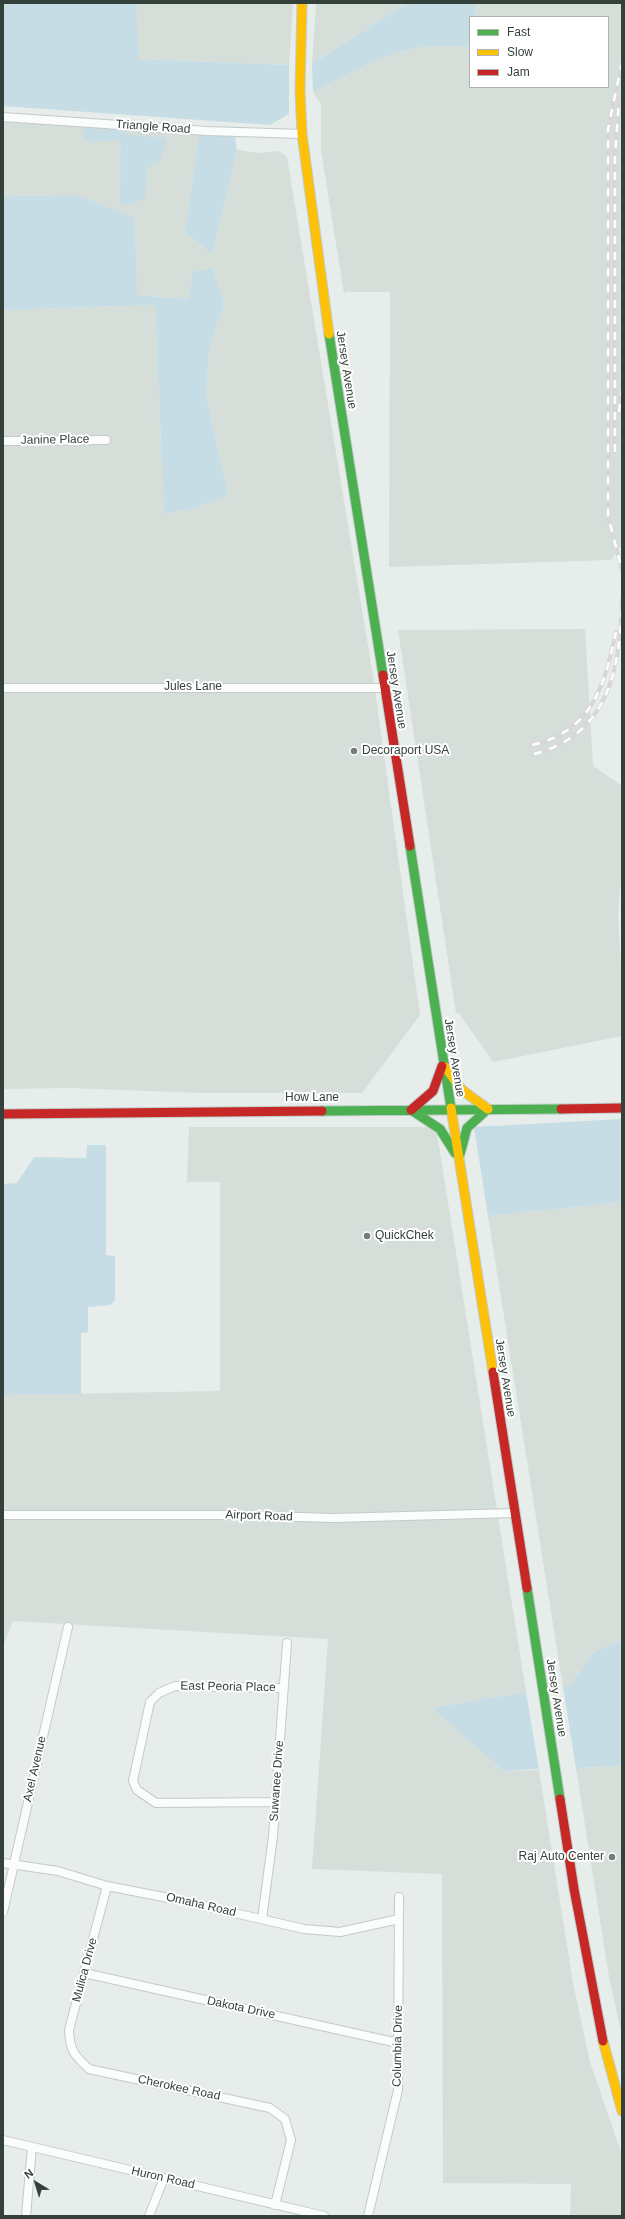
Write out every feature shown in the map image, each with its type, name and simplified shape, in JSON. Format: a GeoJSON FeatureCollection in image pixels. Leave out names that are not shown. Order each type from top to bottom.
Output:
{"type":"FeatureCollection","features":[{"type":"Feature","properties":{"kind":"main road","name":"Jersey Avenue"},"geometry":{"type":"LineString","coordinates":[[302,3],[300,90],[302,134],[320,276],[383,688],[593,2002],[605,2054],[622,2111]]}},
{"type":"Feature","properties":{"kind":"main road"},"geometry":{"type":"LineString","coordinates":[[443,1063],[459,1087],[488,1109],[467,1128],[459,1160]]}},
{"type":"Feature","properties":{"kind":"main road"},"geometry":{"type":"LineString","coordinates":[[443,1063],[433,1091],[411,1110],[440,1129],[459,1160]]}},
{"type":"Feature","properties":{"kind":"main road","name":"How Lane"},"geometry":{"type":"LineString","coordinates":[[3,1114],[622,1108]]}},
{"type":"Feature","properties":{"kind":"street","name":"Triangle Road"},"geometry":{"type":"LineString","coordinates":[[3,116],[207,131],[302,134]]}},
{"type":"Feature","properties":{"kind":"street","name":"Janine Place"},"geometry":{"type":"LineString","coordinates":[[3,441],[106,440]]}},
{"type":"Feature","properties":{"kind":"street","name":"Jules Lane"},"geometry":{"type":"LineString","coordinates":[[3,688],[383,688]]}},
{"type":"Feature","properties":{"kind":"street","name":"Airport Road"},"geometry":{"type":"LineString","coordinates":[[3,1515],[227,1515],[334,1518],[514,1513]]}},
{"type":"Feature","properties":{"kind":"street","name":"Axel Avenue"},"geometry":{"type":"LineString","coordinates":[[3,1912],[68,1627]]}},
{"type":"Feature","properties":{"kind":"street","name":"Suwanee Drive"},"geometry":{"type":"LineString","coordinates":[[262,1919],[276,1802],[287,1643]]}},
{"type":"Feature","properties":{"kind":"street","name":"East Peoria Place"},"geometry":{"type":"LineString","coordinates":[[276,1802],[156,1803],[137,1790],[133,1781],[150,1702],[153,1697],[175,1686],[284,1688]]}},
{"type":"Feature","properties":{"kind":"street","name":"Omaha Road"},"geometry":{"type":"LineString","coordinates":[[3,1864],[58,1871],[107,1886],[304,1929],[340,1932],[399,1919]]}},
{"type":"Feature","properties":{"kind":"street","name":"Mulica Drive"},"geometry":{"type":"LineString","coordinates":[[74,2055],[70,2044],[69,2030],[107,1886]]}},
{"type":"Feature","properties":{"kind":"street","name":"Columbia Drive"},"geometry":{"type":"LineString","coordinates":[[368,2216],[398,2090],[399,1897]]}},
{"type":"Feature","properties":{"kind":"street","name":"Dakota Drive"},"geometry":{"type":"LineString","coordinates":[[84,1973],[398,2043]]}},
{"type":"Feature","properties":{"kind":"street","name":"Cherokee Road"},"geometry":{"type":"LineString","coordinates":[[74,2055],[89,2069],[270,2108],[285,2119],[291,2140],[275,2204]]}},
{"type":"Feature","properties":{"kind":"street","name":"Huron Road"},"geometry":{"type":"LineString","coordinates":[[3,2140],[324,2216]]}},
{"type":"Feature","properties":{"kind":"street"},"geometry":{"type":"LineString","coordinates":[[26,2216],[32,2147]]}},
{"type":"Feature","properties":{"kind":"street"},"geometry":{"type":"LineString","coordinates":[[149,2216],[164,2178]]}},
{"type":"Feature","properties":{"kind":"shaded area"},"geometry":{"type":"Polygon","coordinates":[[[3,3],[137,3],[139,59],[289,65],[289,114],[270,125],[3,106],[3,3]]]}},
{"type":"Feature","properties":{"kind":"shaded area"},"geometry":{"type":"Polygon","coordinates":[[[137,3],[293,3],[289,65],[139,59],[137,3]]]}},
{"type":"Feature","properties":{"kind":"shaded area"},"geometry":{"type":"Polygon","coordinates":[[[316,3],[407,3],[312,64],[316,3]]]}},
{"type":"Feature","properties":{"kind":"shaded area"},"geometry":{"type":"Polygon","coordinates":[[[407,3],[477,3],[475,16],[469,16],[469,46],[420,47],[380,58],[313,92],[312,64],[407,3]]]}},
{"type":"Feature","properties":{"kind":"shaded area"},"geometry":{"type":"Polygon","coordinates":[[[477,3],[622,3],[622,544],[611,560],[389,567],[390,292],[346,292],[344,294],[321,150],[321,104],[313,92],[380,58],[420,47],[469,46],[469,88],[609,88],[609,16],[475,16],[477,3]]]}},
{"type":"Feature","properties":{"kind":"shaded area"},"geometry":{"type":"Polygon","coordinates":[[[3,119],[200,127],[185,232],[212,255],[237,150],[259,153],[279,151],[287,157],[373,676],[420,1015],[362,1093],[202,1093],[70,1088],[3,1089],[3,310],[155,305],[164,514],[191,509],[228,495],[206,395],[209,350],[224,304],[192,272],[189,299],[137,295],[76,195],[3,196],[3,119]]]}},
{"type":"Feature","properties":{"kind":"shaded area"},"geometry":{"type":"Polygon","coordinates":[[[117,128],[130,135],[167,138],[160,161],[147,168],[145,199],[120,207],[121,141],[84,141],[83,129],[117,128]]]}},
{"type":"Feature","properties":{"kind":"shaded area"},"geometry":{"type":"Polygon","coordinates":[[[199,134],[235,137],[237,150],[212,255],[185,232],[199,134]]]}},
{"type":"Feature","properties":{"kind":"shaded area"},"geometry":{"type":"Polygon","coordinates":[[[76,195],[134,218],[137,295],[189,299],[192,272],[212,268],[224,304],[209,350],[206,395],[228,495],[191,509],[164,514],[155,305],[3,310],[3,196],[76,195]]]}},
{"type":"Feature","properties":{"kind":"shaded area"},"geometry":{"type":"Polygon","coordinates":[[[585,629],[593,766],[622,786],[622,866],[618,913],[622,986],[622,1036],[493,1062],[459,1013],[456,1013],[398,630],[585,629]]]}},
{"type":"Feature","properties":{"kind":"shaded area"},"geometry":{"type":"Polygon","coordinates":[[[622,1119],[622,1202],[488,1216],[474,1127],[622,1119]]]}},
{"type":"Feature","properties":{"kind":"shaded area"},"geometry":{"type":"Polygon","coordinates":[[[189,1127],[436,1127],[526,1692],[432,1708],[503,1771],[539,1770],[573,1983],[590,2062],[622,2155],[622,2216],[570,2216],[571,2184],[443,2183],[442,1874],[312,1869],[328,1639],[13,1621],[3,1646],[3,1395],[220,1391],[220,1182],[187,1182],[189,1127]]]}},
{"type":"Feature","properties":{"kind":"shaded area"},"geometry":{"type":"Polygon","coordinates":[[[87,1145],[106,1145],[106,1255],[115,1256],[115,1300],[110,1305],[88,1307],[88,1332],[81,1333],[81,1394],[3,1395],[3,1184],[17,1183],[34,1157],[86,1158],[87,1145]]]}},
{"type":"Feature","properties":{"kind":"shaded area"},"geometry":{"type":"Polygon","coordinates":[[[622,1202],[622,1640],[595,1651],[568,1687],[563,1687],[488,1216],[622,1202]]]}},
{"type":"Feature","properties":{"kind":"shaded area"},"geometry":{"type":"Polygon","coordinates":[[[622,1640],[622,1766],[576,1768],[563,1687],[568,1687],[595,1651],[622,1640]]]}},
{"type":"Feature","properties":{"kind":"shaded area"},"geometry":{"type":"Polygon","coordinates":[[[526,1692],[539,1769],[503,1771],[432,1708],[526,1692]]]}},
{"type":"Feature","properties":{"kind":"shaded area"},"geometry":{"type":"Polygon","coordinates":[[[622,1766],[622,2036],[609,1977],[576,1768],[622,1766]]]}},
{"type":"Feature","properties":{"kind":"railway"},"geometry":{"type":"LineString","coordinates":[[622,62],[608,129],[608,516],[622,570]]}},
{"type":"Feature","properties":{"kind":"railway"},"geometry":{"type":"LineString","coordinates":[[615,452],[615,156],[619,100]]}},
{"type":"Feature","properties":{"kind":"railway"},"geometry":{"type":"LineString","coordinates":[[619,412],[622,390]]}},
{"type":"Feature","properties":{"kind":"railway"},"geometry":{"type":"LineString","coordinates":[[534,754],[560,744],[580,731],[595,714],[606,695],[618,650],[622,599]]}},
{"type":"Feature","properties":{"kind":"railway"},"geometry":{"type":"LineString","coordinates":[[532,745],[552,738],[569,729],[582,718],[592,704],[600,688],[616,632]]}},
{"type":"Feature","properties":{"kind":"traffic: fast"},"geometry":{"type":"LineString","coordinates":[[329,334],[383,675]]}},
{"type":"Feature","properties":{"kind":"traffic: fast"},"geometry":{"type":"LineString","coordinates":[[410,846],[451,1108]]}},
{"type":"Feature","properties":{"kind":"traffic: fast"},"geometry":{"type":"LineString","coordinates":[[460,1154],[467,1128],[488,1109]]}},
{"type":"Feature","properties":{"kind":"traffic: fast"},"geometry":{"type":"LineString","coordinates":[[322,1111],[561,1109]]}},
{"type":"Feature","properties":{"kind":"traffic: fast"},"geometry":{"type":"LineString","coordinates":[[411,1110],[440,1129],[455,1153]]}},
{"type":"Feature","properties":{"kind":"traffic: fast"},"geometry":{"type":"LineString","coordinates":[[527,1588],[560,1799]]}},
{"type":"Feature","properties":{"kind":"traffic: slow"},"geometry":{"type":"LineString","coordinates":[[302,3],[300,90],[302,134],[329,334]]}},
{"type":"Feature","properties":{"kind":"traffic: slow"},"geometry":{"type":"LineString","coordinates":[[445,1067],[462,1090],[488,1109]]}},
{"type":"Feature","properties":{"kind":"traffic: slow"},"geometry":{"type":"LineString","coordinates":[[451,1108],[493,1372]]}},
{"type":"Feature","properties":{"kind":"traffic: slow"},"geometry":{"type":"LineString","coordinates":[[603,2041],[622,2111]]}},
{"type":"Feature","properties":{"kind":"traffic: jam"},"geometry":{"type":"LineString","coordinates":[[383,675],[410,846]]}},
{"type":"Feature","properties":{"kind":"traffic: jam"},"geometry":{"type":"LineString","coordinates":[[411,1110],[433,1091],[442,1066]]}},
{"type":"Feature","properties":{"kind":"traffic: jam"},"geometry":{"type":"LineString","coordinates":[[561,1109],[622,1108]]}},
{"type":"Feature","properties":{"kind":"traffic: jam"},"geometry":{"type":"LineString","coordinates":[[3,1114],[322,1111]]}},
{"type":"Feature","properties":{"kind":"traffic: jam"},"geometry":{"type":"LineString","coordinates":[[493,1372],[527,1588]]}},
{"type":"Feature","properties":{"kind":"traffic: jam"},"geometry":{"type":"LineString","coordinates":[[560,1799],[574,1889],[603,2041]]}},
{"type":"Feature","properties":{"kind":"place","name":"Decoraport USA"},"geometry":{"type":"Point","coordinates":[354,751]}},
{"type":"Feature","properties":{"kind":"place","name":"QuickChek"},"geometry":{"type":"Point","coordinates":[367,1236]}},
{"type":"Feature","properties":{"kind":"place","name":"Raj Auto Center"},"geometry":{"type":"Point","coordinates":[612,1857]}}]}
